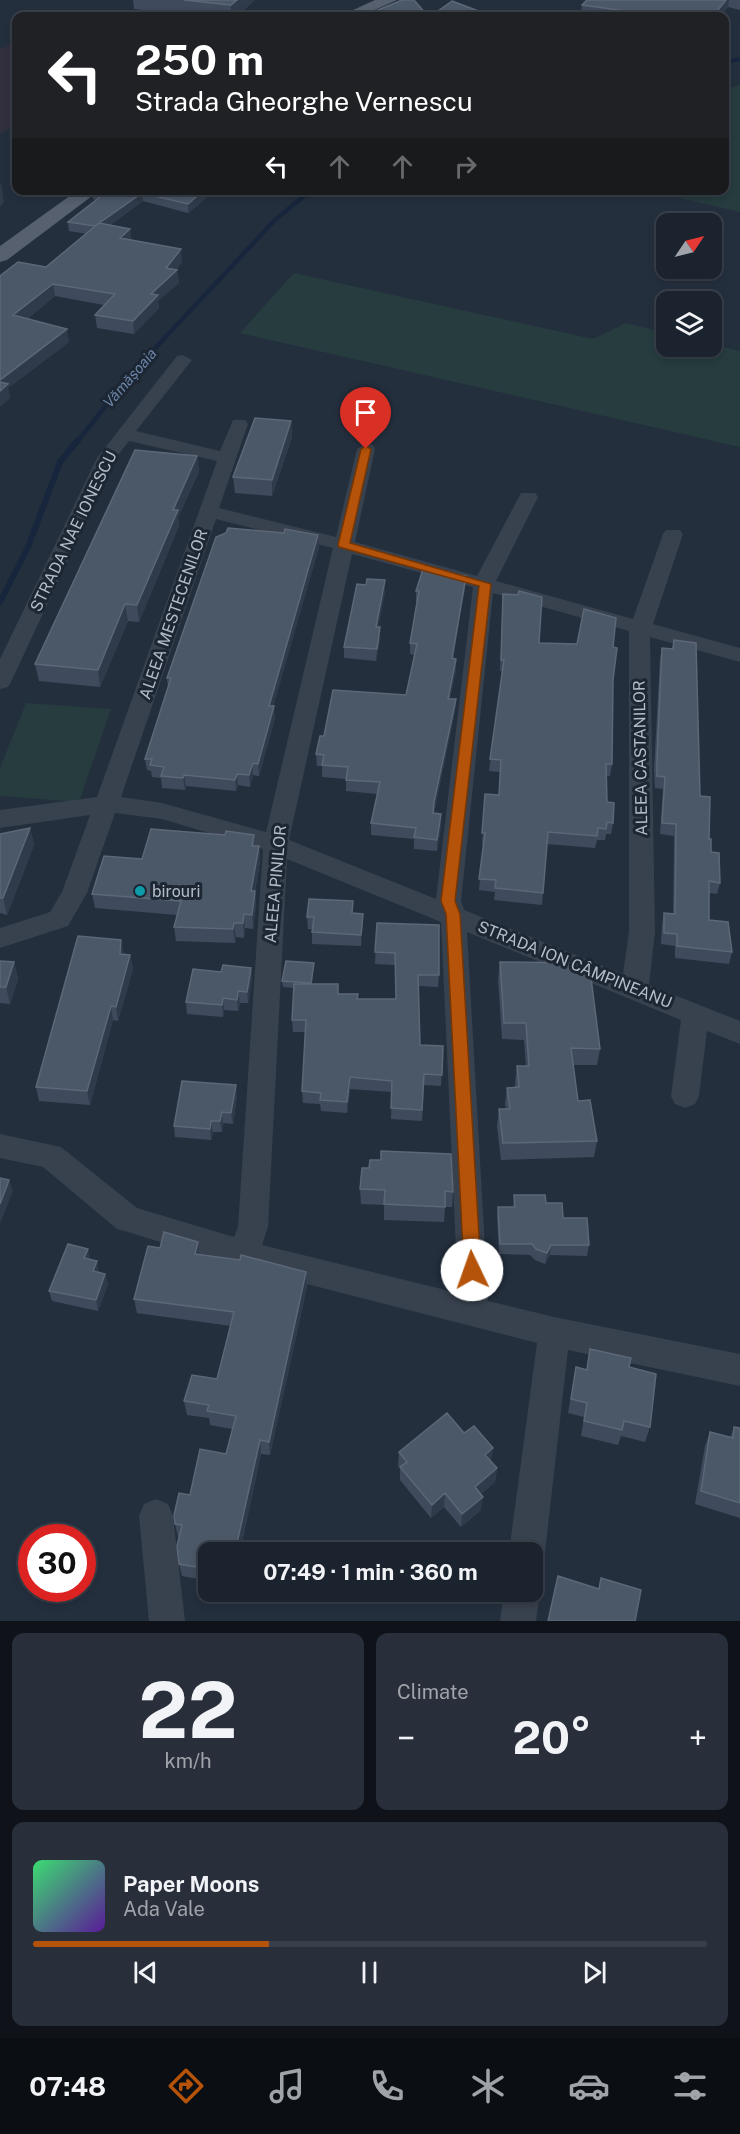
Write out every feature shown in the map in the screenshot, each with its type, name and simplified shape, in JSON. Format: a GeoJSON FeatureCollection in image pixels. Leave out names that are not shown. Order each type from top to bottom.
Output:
{"type":"FeatureCollection","features":[{"type":"Feature","properties":{"kind":"main road"},"geometry":{"type":"LineString","coordinates":[[358,12],[389,0]]}},
{"type":"Feature","properties":{"kind":"main road"},"geometry":{"type":"LineString","coordinates":[[375,12],[406,0]]}},
{"type":"Feature","properties":{"kind":"main road"},"geometry":{"type":"LineString","coordinates":[[0,243],[68,195]]}},
{"type":"Feature","properties":{"kind":"main road"},"geometry":{"type":"LineString","coordinates":[[0,256],[84,195]]}},
{"type":"Feature","properties":{"kind":"street","name":"STRADA NAE IONESCU"},"geometry":{"type":"LineString","coordinates":[[0,682],[106,458],[183,360]]}},
{"type":"Feature","properties":{"kind":"street","name":"ALEEA MESTECENILOR"},"geometry":{"type":"LineString","coordinates":[[106,804],[239,424]]}},
{"type":"Feature","properties":{"kind":"street"},"geometry":{"type":"LineString","coordinates":[[124,434],[227,458]]}},
{"type":"Feature","properties":{"kind":"street","name":"ALEEA PINILOR"},"geometry":{"type":"LineString","coordinates":[[244,1254],[253,1227],[276,844],[366,449]]}},
{"type":"Feature","properties":{"kind":"street"},"geometry":{"type":"LineString","coordinates":[[471,1310],[474,1293],[453,914],[448,901],[485,584],[528,497]]}},
{"type":"Feature","properties":{"kind":"street"},"geometry":{"type":"LineString","coordinates":[[209,511],[344,545],[740,655]]}},
{"type":"Feature","properties":{"kind":"street","name":"ALEEA CASTANILOR"},"geometry":{"type":"LineString","coordinates":[[635,988],[642,932],[640,628],[673,534]]}},
{"type":"Feature","properties":{"kind":"street"},"geometry":{"type":"LineString","coordinates":[[0,938],[59,919],[74,893],[106,804]]}},
{"type":"Feature","properties":{"kind":"street","name":"STRADA ION CÂMPINEANU"},"geometry":{"type":"LineString","coordinates":[[0,819],[106,804],[162,811],[276,844],[635,988],[740,1033]]}},
{"type":"Feature","properties":{"kind":"street"},"geometry":{"type":"LineString","coordinates":[[685,1096],[695,1013]]}},
{"type":"Feature","properties":{"kind":"street"},"geometry":{"type":"LineString","coordinates":[[0,1146],[51,1156],[128,1219],[244,1254],[554,1332],[740,1370]]}},
{"type":"Feature","properties":{"kind":"street"},"geometry":{"type":"LineString","coordinates":[[528,1542],[554,1332]]}},
{"type":"Feature","properties":{"kind":"street"},"geometry":{"type":"LineString","coordinates":[[156,1516],[167,1621]]}},
{"type":"Feature","properties":{"kind":"street"},"geometry":{"type":"LineString","coordinates":[[518,1621],[521,1602]]}},
{"type":"Feature","properties":{"kind":"shaded area"},"geometry":{"type":"Polygon","coordinates":[[[12,44],[12,128],[0,133],[0,49],[12,44]]]}},
{"type":"Feature","properties":{"kind":"green space"},"geometry":{"type":"Polygon","coordinates":[[[740,85],[740,212],[666,195],[729,195],[729,88],[740,85]]]}},
{"type":"Feature","properties":{"kind":"green space"},"geometry":{"type":"Polygon","coordinates":[[[294,273],[593,339],[626,323],[656,330],[656,357],[722,357],[722,347],[740,351],[740,447],[240,333],[294,273]]]}},
{"type":"Feature","properties":{"kind":"green space"},"geometry":{"type":"Polygon","coordinates":[[[26,703],[111,709],[79,802],[0,796],[0,768],[26,703]]]}},
{"type":"Feature","properties":{"kind":"building"},"geometry":{"type":"Polygon","coordinates":[[[184,0],[237,0],[231,5],[184,0]]]}},
{"type":"Feature","properties":{"kind":"building"},"geometry":{"type":"Polygon","coordinates":[[[402,0],[414,0],[424,12],[373,12],[402,0]]]}},
{"type":"Feature","properties":{"kind":"building"},"geometry":{"type":"Polygon","coordinates":[[[587,0],[726,0],[716,12],[633,12],[582,5],[587,0]]]}},
{"type":"Feature","properties":{"kind":"building"},"geometry":{"type":"Polygon","coordinates":[[[452,1],[481,12],[437,12],[452,1]]]}},
{"type":"Feature","properties":{"kind":"building"},"geometry":{"type":"Polygon","coordinates":[[[102,195],[139,195],[95,226],[68,222],[102,195]]]}},
{"type":"Feature","properties":{"kind":"building"},"geometry":{"type":"Polygon","coordinates":[[[150,195],[198,195],[188,204],[150,195]]]}},
{"type":"Feature","properties":{"kind":"building"},"geometry":{"type":"Polygon","coordinates":[[[99,223],[130,229],[120,238],[181,249],[166,268],[177,270],[151,294],[158,295],[133,321],[95,315],[115,294],[53,284],[13,315],[67,329],[0,380],[0,276],[18,262],[46,267],[99,223]]]}},
{"type":"Feature","properties":{"kind":"building"},"geometry":{"type":"Polygon","coordinates":[[[0,382],[8,384],[0,391],[0,382]]]}},
{"type":"Feature","properties":{"kind":"building"},"geometry":{"type":"Polygon","coordinates":[[[255,418],[291,421],[272,480],[233,477],[255,418]]]}},
{"type":"Feature","properties":{"kind":"building"},"geometry":{"type":"Polygon","coordinates":[[[135,450],[197,456],[173,510],[178,510],[137,605],[125,604],[98,670],[35,664],[135,450]]]}},
{"type":"Feature","properties":{"kind":"building"},"geometry":{"type":"Polygon","coordinates":[[[228,528],[284,533],[285,529],[318,535],[269,706],[274,706],[258,764],[253,763],[249,775],[237,774],[235,780],[184,775],[183,778],[161,776],[164,767],[150,765],[152,759],[145,759],[171,678],[167,678],[216,537],[226,533],[228,528]]]}},
{"type":"Feature","properties":{"kind":"building"},"geometry":{"type":"Polygon","coordinates":[[[423,569],[466,576],[452,658],[456,659],[448,699],[456,699],[434,802],[433,813],[441,814],[437,840],[414,837],[416,828],[371,823],[380,782],[346,780],[348,767],[322,765],[324,755],[316,754],[320,736],[324,736],[333,690],[406,695],[417,644],[410,643],[419,591],[416,591],[423,569]]]}},
{"type":"Feature","properties":{"kind":"building"},"geometry":{"type":"Polygon","coordinates":[[[367,579],[385,580],[376,627],[380,627],[377,649],[344,647],[357,584],[366,585],[367,579]]]}},
{"type":"Feature","properties":{"kind":"building"},"geometry":{"type":"Polygon","coordinates":[[[519,591],[542,597],[539,643],[577,644],[584,609],[616,618],[613,647],[617,648],[613,680],[612,764],[606,764],[607,802],[614,803],[613,823],[607,822],[606,829],[598,828],[597,836],[548,832],[543,893],[495,888],[496,880],[479,879],[485,833],[482,833],[485,794],[499,795],[501,760],[490,759],[504,660],[501,660],[503,594],[518,595],[519,591]]]}},
{"type":"Feature","properties":{"kind":"building"},"geometry":{"type":"Polygon","coordinates":[[[674,640],[696,643],[700,796],[710,797],[711,852],[719,853],[720,883],[709,881],[709,920],[728,922],[732,952],[677,946],[677,934],[664,933],[664,913],[675,914],[676,824],[662,823],[665,777],[657,776],[657,758],[662,648],[673,649],[674,640]]]}},
{"type":"Feature","properties":{"kind":"building"},"geometry":{"type":"Polygon","coordinates":[[[30,828],[3,898],[0,898],[0,834],[30,828]]]}},
{"type":"Feature","properties":{"kind":"building"},"geometry":{"type":"Polygon","coordinates":[[[151,829],[225,835],[226,831],[254,835],[252,846],[259,846],[251,891],[255,891],[252,915],[244,914],[243,923],[234,923],[233,929],[174,927],[181,901],[92,894],[104,856],[142,859],[151,829]]]}},
{"type":"Feature","properties":{"kind":"building"},"geometry":{"type":"Polygon","coordinates":[[[309,899],[353,901],[352,913],[363,914],[361,935],[312,932],[314,917],[307,917],[309,899]]]}},
{"type":"Feature","properties":{"kind":"building"},"geometry":{"type":"Polygon","coordinates":[[[377,923],[439,925],[439,975],[418,975],[420,1045],[443,1046],[442,1075],[424,1074],[422,1110],[391,1108],[392,1081],[350,1077],[347,1102],[320,1100],[321,1093],[302,1091],[306,1020],[292,1020],[294,984],[338,984],[338,994],[358,994],[357,999],[396,999],[395,953],[375,952],[377,923]]]}},
{"type":"Feature","properties":{"kind":"building"},"geometry":{"type":"Polygon","coordinates":[[[78,936],[121,940],[120,954],[130,955],[116,1007],[111,1006],[87,1091],[36,1087],[78,936]]]}},
{"type":"Feature","properties":{"kind":"building"},"geometry":{"type":"Polygon","coordinates":[[[0,961],[14,962],[6,987],[0,987],[0,961]]]}},
{"type":"Feature","properties":{"kind":"building"},"geometry":{"type":"Polygon","coordinates":[[[286,961],[314,963],[311,983],[282,981],[286,961]]]}},
{"type":"Feature","properties":{"kind":"building"},"geometry":{"type":"Polygon","coordinates":[[[500,962],[579,963],[580,970],[590,970],[600,1049],[571,1048],[578,1101],[590,1100],[597,1141],[503,1143],[499,1109],[510,1109],[507,1088],[519,1087],[517,1066],[529,1066],[526,1023],[504,1023],[500,962]]]}},
{"type":"Feature","properties":{"kind":"building"},"geometry":{"type":"Polygon","coordinates":[[[223,965],[251,968],[247,992],[238,991],[237,1000],[223,998],[222,1005],[186,1002],[193,969],[221,972],[223,965]]]}},
{"type":"Feature","properties":{"kind":"building"},"geometry":{"type":"Polygon","coordinates":[[[182,1081],[236,1085],[231,1113],[222,1112],[220,1121],[211,1121],[210,1129],[174,1126],[182,1081]]]}},
{"type":"Feature","properties":{"kind":"building"},"geometry":{"type":"Polygon","coordinates":[[[381,1151],[451,1154],[453,1192],[445,1191],[445,1207],[384,1204],[385,1190],[360,1189],[362,1168],[369,1168],[370,1160],[381,1160],[381,1151]]]}},
{"type":"Feature","properties":{"kind":"building"},"geometry":{"type":"Polygon","coordinates":[[[0,1178],[9,1180],[0,1204],[0,1178]]]}},
{"type":"Feature","properties":{"kind":"building"},"geometry":{"type":"Polygon","coordinates":[[[514,1195],[545,1195],[546,1203],[562,1203],[563,1218],[587,1218],[589,1245],[551,1245],[547,1253],[536,1249],[532,1244],[500,1244],[498,1207],[515,1207],[514,1195]]]}},
{"type":"Feature","properties":{"kind":"building"},"geometry":{"type":"Polygon","coordinates":[[[164,1232],[198,1242],[195,1254],[240,1260],[241,1255],[306,1272],[269,1442],[260,1440],[237,1542],[198,1542],[198,1567],[179,1564],[177,1546],[182,1525],[175,1524],[174,1515],[179,1493],[190,1495],[200,1449],[226,1454],[236,1416],[207,1411],[209,1405],[184,1401],[192,1375],[217,1379],[234,1312],[134,1299],[148,1246],[160,1248],[164,1232]]]}},
{"type":"Feature","properties":{"kind":"building"},"geometry":{"type":"Polygon","coordinates":[[[68,1244],[88,1249],[84,1258],[97,1261],[93,1271],[105,1274],[96,1300],[49,1291],[68,1244]]]}},
{"type":"Feature","properties":{"kind":"building"},"geometry":{"type":"Polygon","coordinates":[[[590,1349],[631,1358],[629,1367],[656,1374],[650,1427],[624,1421],[622,1430],[584,1421],[587,1403],[571,1399],[576,1367],[587,1370],[590,1349]]]}},
{"type":"Feature","properties":{"kind":"building"},"geometry":{"type":"Polygon","coordinates":[[[447,1413],[464,1433],[474,1426],[493,1448],[485,1455],[497,1468],[475,1487],[483,1497],[462,1514],[445,1493],[432,1505],[400,1467],[407,1462],[399,1452],[447,1413]]]}},
{"type":"Feature","properties":{"kind":"building"},"geometry":{"type":"Polygon","coordinates":[[[734,1427],[740,1428],[740,1503],[701,1491],[710,1432],[733,1438],[734,1427]]]}},
{"type":"Feature","properties":{"kind":"building"},"geometry":{"type":"Polygon","coordinates":[[[558,1576],[599,1589],[601,1578],[641,1590],[635,1621],[548,1621],[558,1576]]]}},
{"type":"Feature","properties":{"kind":"waterway","name":"Vămășoaia"},"geometry":{"type":"LineString","coordinates":[[729,62],[740,59]]}},
{"type":"Feature","properties":{"kind":"waterway","name":"Vămășoaia"},"geometry":{"type":"LineString","coordinates":[[77,442],[131,374],[275,220],[305,195]]}},
{"type":"Feature","properties":{"kind":"waterway","name":"Vămășoaia"},"geometry":{"type":"LineString","coordinates":[[0,602],[28,547],[60,462],[78,440]]}},
{"type":"Feature","properties":{"kind":"place","name":"birouri"},"geometry":{"type":"Point","coordinates":[140,891]}},
{"type":"Feature","properties":{"kind":"route"},"geometry":{"type":"LineString","coordinates":[[366,449],[344,545],[485,584],[448,901],[453,914],[472,1270]]}}]}
